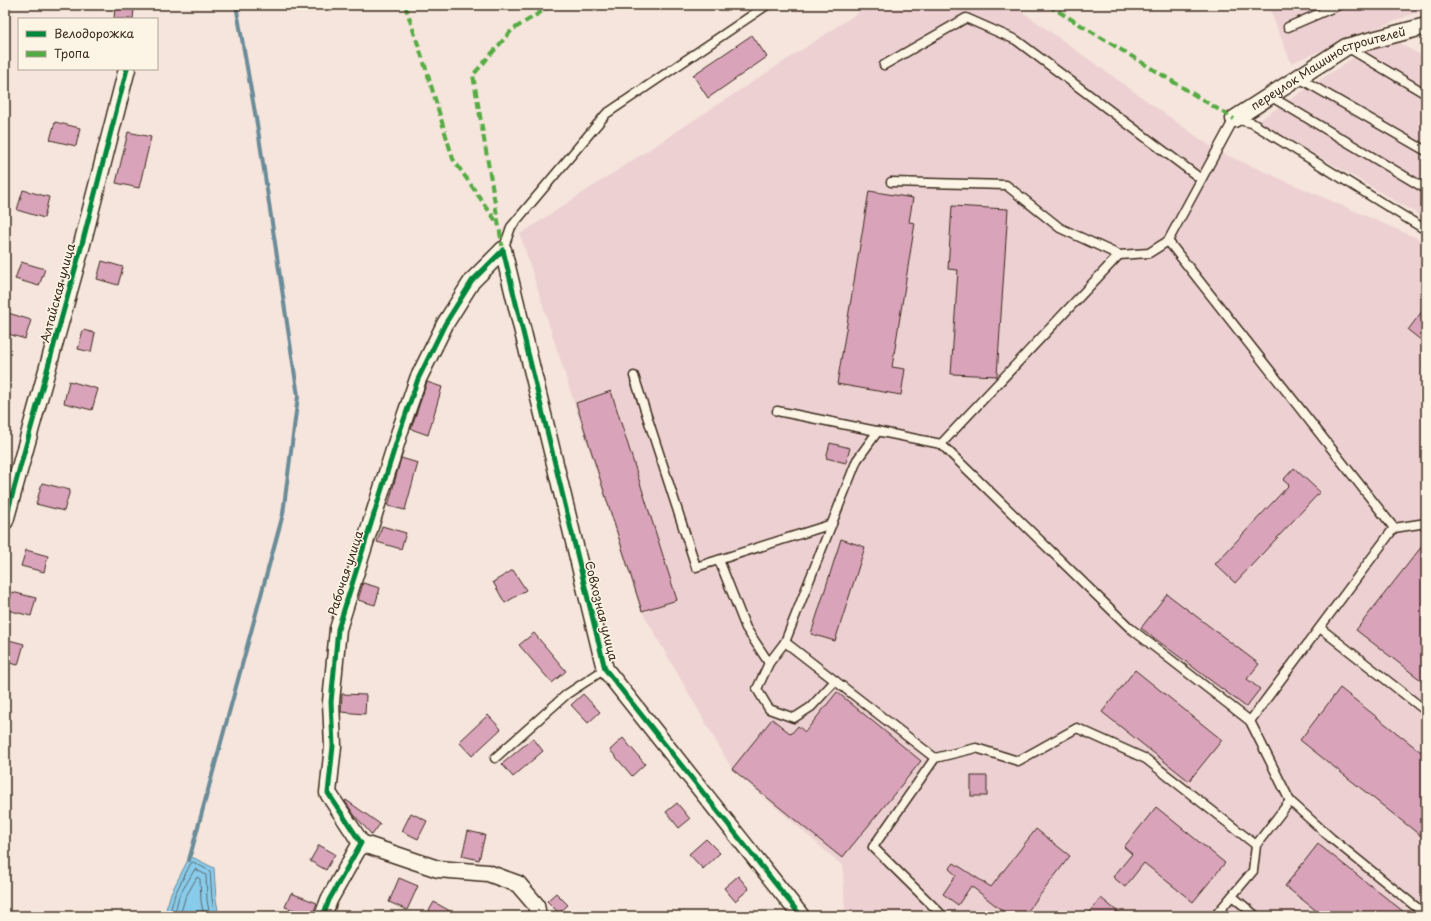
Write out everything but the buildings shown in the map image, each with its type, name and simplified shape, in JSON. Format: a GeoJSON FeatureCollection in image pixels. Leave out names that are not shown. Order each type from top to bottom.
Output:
{"type":"FeatureCollection","features":[{"type":"Feature","properties":{"kind":"street","name":"переулок Машиностроителей"},"geometry":{"type":"LineString","coordinates":[[1234,119],[1346,47],[1426,26]]}},
{"type":"Feature","properties":{"kind":"street","name":"Алтайская улица"},"geometry":{"type":"LineString","coordinates":[[5,521],[81,248],[128,70]]}},
{"type":"Feature","properties":{"kind":"street","name":"Совхозная улица"},"geometry":{"type":"LineString","coordinates":[[503,250],[605,669],[802,916]]}},
{"type":"Feature","properties":{"kind":"street","name":"Рабочая улица"},"geometry":{"type":"LineString","coordinates":[[361,843],[328,793],[332,746],[331,702],[338,629],[400,430],[418,379],[445,324],[472,281],[503,250]]}},
{"type":"Feature","properties":{"kind":"street"},"geometry":{"type":"LineString","coordinates":[[323,916],[328,900],[361,843],[438,869],[488,874],[518,884],[536,905],[538,916]]}},
{"type":"Feature","properties":{"kind":"lane"},"geometry":{"type":"LineString","coordinates":[[503,250],[510,228],[606,114],[767,5]]}},
{"type":"Feature","properties":{"kind":"lane"},"geometry":{"type":"LineString","coordinates":[[1288,28],[1339,5]]}},
{"type":"Feature","properties":{"kind":"lane"},"geometry":{"type":"LineString","coordinates":[[884,65],[966,18],[1016,40],[1201,179]]}},
{"type":"Feature","properties":{"kind":"lane"},"geometry":{"type":"LineString","coordinates":[[1346,47],[1426,94]]}},
{"type":"Feature","properties":{"kind":"lane"},"geometry":{"type":"LineString","coordinates":[[1299,78],[1426,151]]}},
{"type":"Feature","properties":{"kind":"lane"},"geometry":{"type":"LineString","coordinates":[[1270,96],[1426,189]]}},
{"type":"Feature","properties":{"kind":"lane"},"geometry":{"type":"LineString","coordinates":[[891,182],[1006,185],[1060,228],[1119,255],[1149,254],[1168,241],[1234,119],[1252,122],[1426,230]]}},
{"type":"Feature","properties":{"kind":"lane"},"geometry":{"type":"LineString","coordinates":[[1168,241],[1394,528]]}},
{"type":"Feature","properties":{"kind":"lane"},"geometry":{"type":"LineString","coordinates":[[940,444],[1119,255]]}},
{"type":"Feature","properties":{"kind":"lane"},"geometry":{"type":"LineString","coordinates":[[634,376],[696,568],[832,524]]}},
{"type":"Feature","properties":{"kind":"lane"},"geometry":{"type":"LineString","coordinates":[[777,411],[940,444],[1130,628],[1250,721],[1290,802],[1331,838],[1426,914]]}},
{"type":"Feature","properties":{"kind":"lane"},"geometry":{"type":"LineString","coordinates":[[835,681],[811,707],[794,718],[769,708],[757,689],[769,663],[785,642],[857,460],[878,431]]}},
{"type":"Feature","properties":{"kind":"lane"},"geometry":{"type":"LineString","coordinates":[[1250,721],[1394,528],[1426,523]]}},
{"type":"Feature","properties":{"kind":"lane"},"geometry":{"type":"LineString","coordinates":[[719,560],[746,628],[769,663]]}},
{"type":"Feature","properties":{"kind":"lane"},"geometry":{"type":"LineString","coordinates":[[1320,628],[1426,711]]}},
{"type":"Feature","properties":{"kind":"lane"},"geometry":{"type":"LineString","coordinates":[[785,642],[935,758]]}},
{"type":"Feature","properties":{"kind":"lane"},"geometry":{"type":"LineString","coordinates":[[495,758],[567,694],[605,669]]}},
{"type":"Feature","properties":{"kind":"lane"},"geometry":{"type":"LineString","coordinates":[[943,916],[873,847],[935,758],[976,748],[1018,761],[1077,728],[1146,759],[1256,845]]}},
{"type":"Feature","properties":{"kind":"lane"},"geometry":{"type":"LineString","coordinates":[[1215,916],[1253,871],[1256,845],[1290,802]]}},
{"type":"Feature","properties":{"kind":"lane"},"geometry":{"type":"LineString","coordinates":[[1232,896],[1256,916]]}},
{"type":"Feature","properties":{"kind":"shaded area"},"geometry":{"type":"Polygon","coordinates":[[[870,5],[1013,5],[1217,151],[1426,242],[1426,916],[845,916],[843,866],[732,769],[640,608],[520,234],[870,5]]]}},
{"type":"Feature","properties":{"kind":"shaded area"},"geometry":{"type":"Polygon","coordinates":[[[1268,5],[1426,5],[1426,11],[1410,15],[1291,63],[1268,5]]]}},
{"type":"Feature","properties":{"kind":"shaded area"},"geometry":{"type":"Polygon","coordinates":[[[1395,41],[1426,58],[1426,219],[1258,121],[1371,46],[1395,41]]]}},
{"type":"Feature","properties":{"kind":"water"},"geometry":{"type":"Polygon","coordinates":[[[190,856],[214,868],[216,899],[219,916],[164,916],[171,893],[190,856]]]}},
{"type":"Feature","properties":{"kind":"waterway"},"geometry":{"type":"LineString","coordinates":[[189,860],[283,514],[298,396],[258,130],[236,5]]}},
{"type":"Feature","properties":{"kind":"marked path"},"geometry":{"type":"LineString","coordinates":[[405,5],[453,159],[498,224]]}},
{"type":"Feature","properties":{"kind":"marked path"},"geometry":{"type":"LineString","coordinates":[[503,250],[473,75],[512,30],[552,5]]}},
{"type":"Feature","properties":{"kind":"marked path"},"geometry":{"type":"LineString","coordinates":[[1048,5],[1234,119]]}},
{"type":"Feature","properties":{"kind":"cycle path"},"geometry":{"type":"LineString","coordinates":[[5,521],[81,248],[127,70]]}},
{"type":"Feature","properties":{"kind":"cycle path"},"geometry":{"type":"LineString","coordinates":[[503,250],[605,669],[801,916]]}},
{"type":"Feature","properties":{"kind":"cycle path"},"geometry":{"type":"LineString","coordinates":[[323,916],[329,900],[361,843],[328,793],[333,746],[331,702],[338,629],[400,431],[418,379],[445,324],[472,281],[503,250]]}}]}
